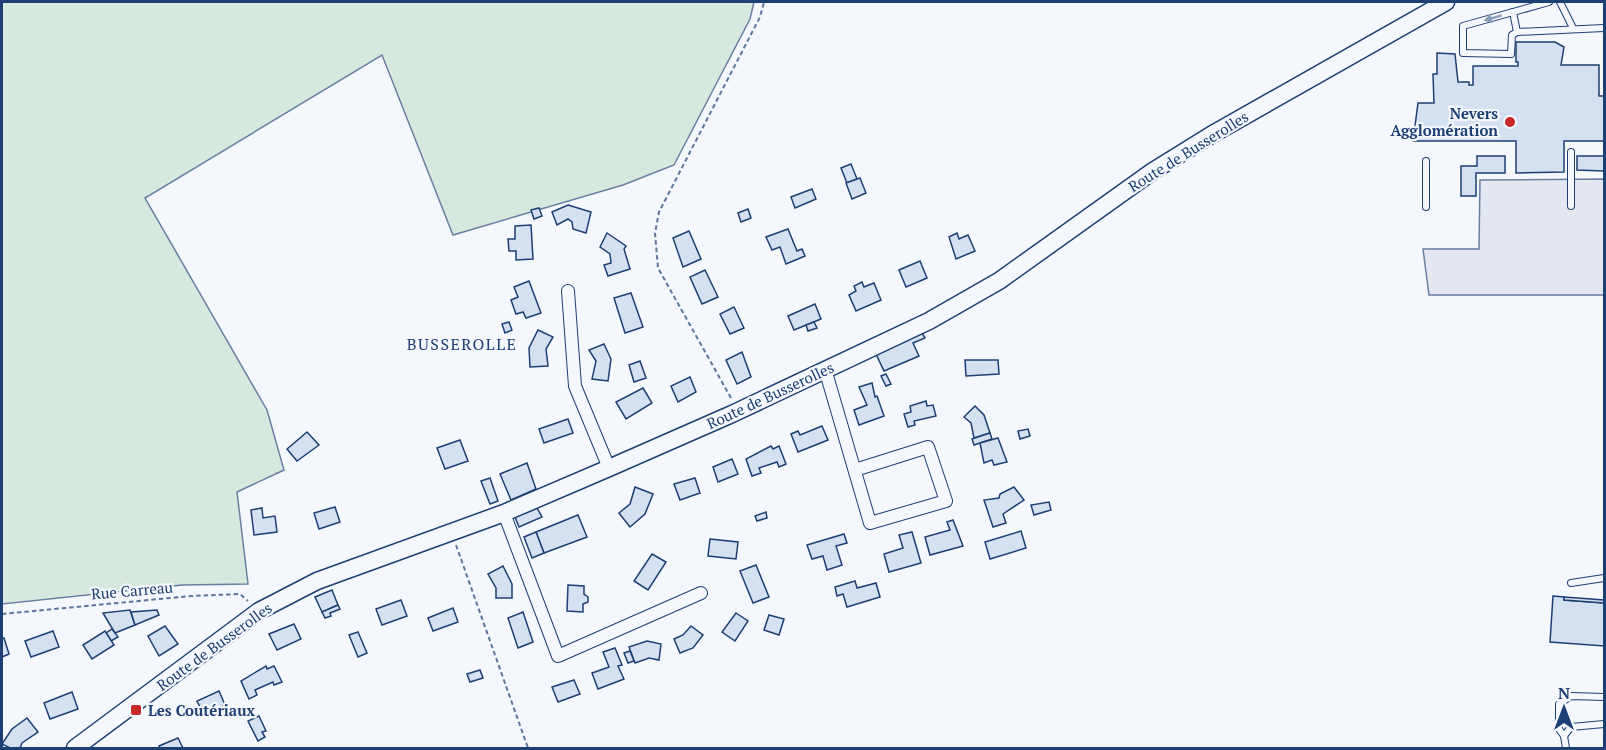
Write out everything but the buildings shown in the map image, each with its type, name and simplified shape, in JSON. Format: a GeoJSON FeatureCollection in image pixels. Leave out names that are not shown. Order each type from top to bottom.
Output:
{"type":"FeatureCollection","features":[{"type":"Feature","properties":{"kind":"main road","name":"Route de Busserolles"},"geometry":{"type":"LineString","coordinates":[[84,745],[259,611],[317,581],[504,513],[609,468],[738,411],[929,321],[999,281],[1154,171],[1201,141],[1446,2]]}},
{"type":"Feature","properties":{"kind":"street"},"geometry":{"type":"LineString","coordinates":[[568,291],[575,386],[609,468]]}},
{"type":"Feature","properties":{"kind":"street"},"geometry":{"type":"LineString","coordinates":[[825,369],[870,524],[946,501],[928,447],[855,470]]}},
{"type":"Feature","properties":{"kind":"street"},"geometry":{"type":"LineString","coordinates":[[504,513],[558,656],[701,593]]}},
{"type":"Feature","properties":{"kind":"lane"},"geometry":{"type":"LineString","coordinates":[[1549,2],[1463,26],[1462,53],[1511,54],[1512,35],[1517,32],[1605,28]]}},
{"type":"Feature","properties":{"kind":"lane"},"geometry":{"type":"LineString","coordinates":[[1560,2],[1573,28]]}},
{"type":"Feature","properties":{"kind":"lane"},"geometry":{"type":"LineString","coordinates":[[1513,12],[1517,32]]}},
{"type":"Feature","properties":{"kind":"lane"},"geometry":{"type":"LineString","coordinates":[[1570,152],[1571,206]]}},
{"type":"Feature","properties":{"kind":"lane"},"geometry":{"type":"LineString","coordinates":[[1426,161],[1426,207]]}},
{"type":"Feature","properties":{"kind":"lane"},"geometry":{"type":"LineString","coordinates":[[1570,583],[1605,578]]}},
{"type":"Feature","properties":{"kind":"lane"},"geometry":{"type":"LineString","coordinates":[[1566,748],[1564,736],[1559,729],[1559,704],[1570,696],[1605,697]]}},
{"type":"Feature","properties":{"kind":"lane"},"geometry":{"type":"LineString","coordinates":[[1564,736],[1571,727],[1605,724]]}},
{"type":"Feature","properties":{"kind":"path"},"geometry":{"type":"LineString","coordinates":[[738,411],[658,268],[655,233],[659,212],[760,17],[764,2]]}},
{"type":"Feature","properties":{"kind":"path"},"geometry":{"type":"LineString","coordinates":[[452,532],[528,748]]}},
{"type":"Feature","properties":{"kind":"path","name":"Rue Carreau"},"geometry":{"type":"LineString","coordinates":[[2,614],[190,596],[240,594],[259,611]]}},
{"type":"Feature","properties":{"kind":"shaded area"},"geometry":{"type":"Polygon","coordinates":[[[2,2],[754,2],[750,19],[674,165],[623,185],[453,235],[382,55],[145,198],[267,410],[284,470],[237,492],[248,584],[182,585],[2,604],[2,2]]]}},
{"type":"Feature","properties":{"kind":"shaded area"},"geometry":{"type":"Polygon","coordinates":[[[1604,179],[1604,295],[1429,295],[1423,249],[1479,249],[1480,180],[1604,179]]]}},
{"type":"Feature","properties":{"kind":"place","name":"Nevers Agglomération"},"geometry":{"type":"Point","coordinates":[1510,122]}},
{"type":"Feature","properties":{"kind":"place","name":"Les Coutériaux"},"geometry":{"type":"Point","coordinates":[136,710]}},
{"type":"Feature","properties":{"kind":"district","name":"BUSSEROLLE"},"geometry":{"type":"Point","coordinates":[462,344]}}]}
